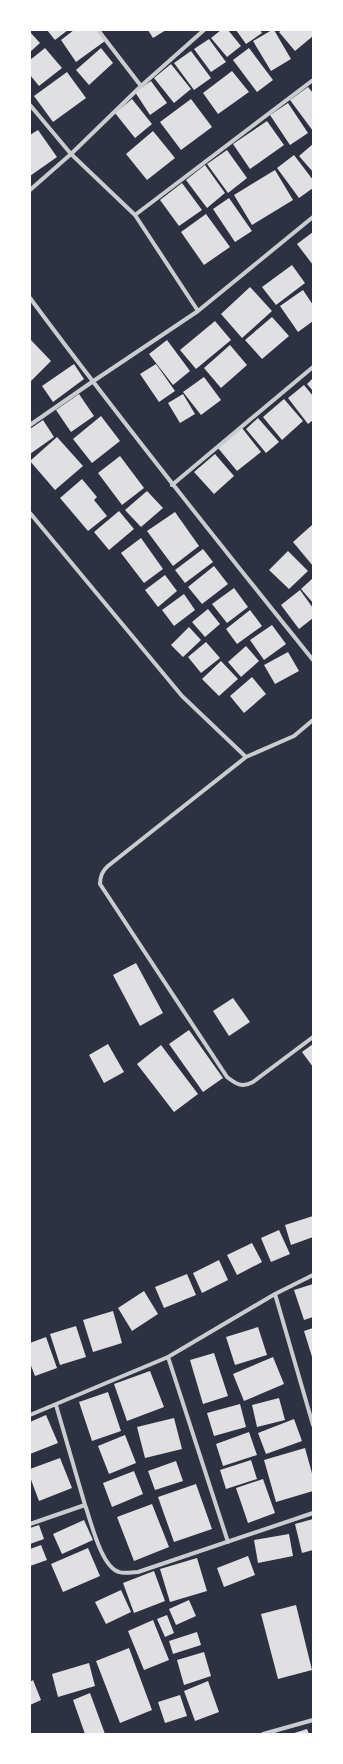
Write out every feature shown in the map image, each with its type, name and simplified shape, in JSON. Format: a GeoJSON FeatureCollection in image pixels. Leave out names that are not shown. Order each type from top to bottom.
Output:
{"type":"FeatureCollection","features":[{"type":"Feature","properties":{"kind":"street"},"geometry":{"type":"LineString","coordinates":[[98,30],[141,86]]}},
{"type":"Feature","properties":{"kind":"street"},"geometry":{"type":"LineString","coordinates":[[30,190],[71,154],[141,86],[204,30]]}},
{"type":"Feature","properties":{"kind":"street"},"geometry":{"type":"LineString","coordinates":[[135,215],[313,80]]}},
{"type":"Feature","properties":{"kind":"street"},"geometry":{"type":"LineString","coordinates":[[30,105],[71,154],[135,215],[198,311]]}},
{"type":"Feature","properties":{"kind":"street"},"geometry":{"type":"LineString","coordinates":[[30,425],[198,311],[313,217]]}},
{"type":"Feature","properties":{"kind":"street"},"geometry":{"type":"LineString","coordinates":[[30,298],[92,382],[172,485],[313,660]]}},
{"type":"Feature","properties":{"kind":"street"},"geometry":{"type":"LineString","coordinates":[[172,485],[313,367]]}},
{"type":"Feature","properties":{"kind":"street"},"geometry":{"type":"LineString","coordinates":[[30,513],[182,696],[246,757]]}},
{"type":"Feature","properties":{"kind":"street"},"geometry":{"type":"LineString","coordinates":[[313,720],[294,736],[246,757],[103,870],[100,876],[100,884],[227,1077],[236,1084],[245,1086],[253,1082],[313,1037]]}},
{"type":"Feature","properties":{"kind":"street"},"geometry":{"type":"LineString","coordinates":[[30,1416],[168,1357],[275,1294],[313,1275]]}},
{"type":"Feature","properties":{"kind":"street"},"geometry":{"type":"LineString","coordinates":[[275,1294],[313,1425]]}},
{"type":"Feature","properties":{"kind":"street"},"geometry":{"type":"LineString","coordinates":[[168,1357],[228,1542]]}},
{"type":"Feature","properties":{"kind":"street"},"geometry":{"type":"LineString","coordinates":[[56,1406],[85,1505],[102,1554],[110,1567],[119,1573],[138,1572],[313,1512]]}},
{"type":"Feature","properties":{"kind":"street"},"geometry":{"type":"LineString","coordinates":[[30,1524],[85,1505]]}},
{"type":"Feature","properties":{"kind":"street"},"geometry":{"type":"LineString","coordinates":[[263,1734],[313,1720]]}},
{"type":"Feature","properties":{"kind":"building"},"geometry":{"type":"Polygon","coordinates":[[[47,30],[68,30],[55,40],[47,30]]]}},
{"type":"Feature","properties":{"kind":"building"},"geometry":{"type":"Polygon","coordinates":[[[74,30],[97,30],[105,41],[76,62],[61,40],[74,30]]]}},
{"type":"Feature","properties":{"kind":"building"},"geometry":{"type":"Polygon","coordinates":[[[148,30],[166,30],[153,38],[148,30]]]}},
{"type":"Feature","properties":{"kind":"building"},"geometry":{"type":"Polygon","coordinates":[[[221,30],[228,30],[241,46],[227,57],[211,38],[221,30]]]}},
{"type":"Feature","properties":{"kind":"building"},"geometry":{"type":"Polygon","coordinates":[[[236,30],[260,30],[262,33],[246,44],[236,30]]]}},
{"type":"Feature","properties":{"kind":"building"},"geometry":{"type":"Polygon","coordinates":[[[274,30],[291,59],[271,71],[253,41],[274,30]]]}},
{"type":"Feature","properties":{"kind":"building"},"geometry":{"type":"Polygon","coordinates":[[[282,30],[313,30],[313,36],[295,51],[279,32],[282,30]]]}},
{"type":"Feature","properties":{"kind":"building"},"geometry":{"type":"Polygon","coordinates":[[[30,32],[40,43],[30,52],[30,32]]]}},
{"type":"Feature","properties":{"kind":"building"},"geometry":{"type":"Polygon","coordinates":[[[209,39],[226,62],[211,72],[194,49],[209,39]]]}},
{"type":"Feature","properties":{"kind":"building"},"geometry":{"type":"Polygon","coordinates":[[[45,48],[62,68],[39,86],[30,75],[30,60],[45,48]]]}},
{"type":"Feature","properties":{"kind":"building"},"geometry":{"type":"Polygon","coordinates":[[[101,48],[113,63],[89,85],[76,70],[101,48]]]}},
{"type":"Feature","properties":{"kind":"building"},"geometry":{"type":"Polygon","coordinates":[[[249,48],[273,80],[257,92],[233,60],[249,48]]]}},
{"type":"Feature","properties":{"kind":"building"},"geometry":{"type":"Polygon","coordinates":[[[191,51],[211,78],[194,90],[174,63],[191,51]]]}},
{"type":"Feature","properties":{"kind":"building"},"geometry":{"type":"Polygon","coordinates":[[[171,64],[191,89],[174,103],[154,78],[171,64]]]}},
{"type":"Feature","properties":{"kind":"building"},"geometry":{"type":"Polygon","coordinates":[[[232,71],[249,92],[218,114],[203,93],[232,71]]]}},
{"type":"Feature","properties":{"kind":"building"},"geometry":{"type":"Polygon","coordinates":[[[67,72],[86,98],[53,122],[34,96],[67,72]]]}},
{"type":"Feature","properties":{"kind":"building"},"geometry":{"type":"Polygon","coordinates":[[[151,81],[167,103],[150,115],[135,92],[151,81]]]}},
{"type":"Feature","properties":{"kind":"building"},"geometry":{"type":"Polygon","coordinates":[[[308,87],[313,93],[313,131],[290,100],[308,87]]]}},
{"type":"Feature","properties":{"kind":"building"},"geometry":{"type":"Polygon","coordinates":[[[132,99],[152,124],[135,138],[115,113],[132,99]]]}},
{"type":"Feature","properties":{"kind":"building"},"geometry":{"type":"Polygon","coordinates":[[[191,99],[212,127],[181,150],[160,122],[191,99]]]}},
{"type":"Feature","properties":{"kind":"building"},"geometry":{"type":"Polygon","coordinates":[[[288,103],[308,133],[290,145],[270,115],[288,103]]]}},
{"type":"Feature","properties":{"kind":"building"},"geometry":{"type":"Polygon","coordinates":[[[267,121],[284,145],[250,169],[233,144],[267,121]]]}},
{"type":"Feature","properties":{"kind":"building"},"geometry":{"type":"Polygon","coordinates":[[[38,130],[57,157],[30,176],[30,135],[38,130]]]}},
{"type":"Feature","properties":{"kind":"building"},"geometry":{"type":"Polygon","coordinates":[[[153,131],[175,158],[147,180],[126,154],[153,131]]]}},
{"type":"Feature","properties":{"kind":"building"},"geometry":{"type":"Polygon","coordinates":[[[313,144],[313,172],[299,156],[313,144]]]}},
{"type":"Feature","properties":{"kind":"building"},"geometry":{"type":"Polygon","coordinates":[[[227,150],[247,178],[228,193],[207,164],[227,150]]]}},
{"type":"Feature","properties":{"kind":"building"},"geometry":{"type":"Polygon","coordinates":[[[294,155],[313,180],[313,188],[299,198],[277,168],[294,155]]]}},
{"type":"Feature","properties":{"kind":"building"},"geometry":{"type":"Polygon","coordinates":[[[205,165],[225,193],[207,208],[186,180],[205,165]]]}},
{"type":"Feature","properties":{"kind":"building"},"geometry":{"type":"Polygon","coordinates":[[[275,170],[293,200],[252,225],[234,195],[275,170]]]}},
{"type":"Feature","properties":{"kind":"building"},"geometry":{"type":"Polygon","coordinates":[[[182,183],[202,210],[179,226],[160,200],[182,183]]]}},
{"type":"Feature","properties":{"kind":"building"},"geometry":{"type":"Polygon","coordinates":[[[229,198],[252,231],[235,242],[213,209],[229,198]]]}},
{"type":"Feature","properties":{"kind":"building"},"geometry":{"type":"Polygon","coordinates":[[[206,214],[230,247],[204,265],[181,232],[206,214]]]}},
{"type":"Feature","properties":{"kind":"building"},"geometry":{"type":"Polygon","coordinates":[[[313,232],[313,265],[297,244],[313,232]]]}},
{"type":"Feature","properties":{"kind":"building"},"geometry":{"type":"Polygon","coordinates":[[[292,265],[305,283],[276,305],[262,287],[292,265]]]}},
{"type":"Feature","properties":{"kind":"building"},"geometry":{"type":"Polygon","coordinates":[[[250,287],[272,311],[242,338],[221,314],[250,287]]]}},
{"type":"Feature","properties":{"kind":"building"},"geometry":{"type":"Polygon","coordinates":[[[303,290],[313,305],[313,321],[298,332],[280,306],[303,290]]]}},
{"type":"Feature","properties":{"kind":"building"},"geometry":{"type":"Polygon","coordinates":[[[272,317],[289,336],[262,359],[245,340],[272,317]]]}},
{"type":"Feature","properties":{"kind":"building"},"geometry":{"type":"Polygon","coordinates":[[[215,321],[231,340],[196,369],[180,350],[215,321]]]}},
{"type":"Feature","properties":{"kind":"building"},"geometry":{"type":"Polygon","coordinates":[[[30,339],[51,361],[30,382],[30,339]]]}},
{"type":"Feature","properties":{"kind":"building"},"geometry":{"type":"Polygon","coordinates":[[[167,340],[190,371],[173,385],[149,354],[167,340]]]}},
{"type":"Feature","properties":{"kind":"building"},"geometry":{"type":"Polygon","coordinates":[[[230,345],[247,365],[221,388],[204,368],[230,345]]]}},
{"type":"Feature","properties":{"kind":"building"},"geometry":{"type":"Polygon","coordinates":[[[74,364],[84,379],[53,402],[42,386],[74,364]]]}},
{"type":"Feature","properties":{"kind":"building"},"geometry":{"type":"Polygon","coordinates":[[[156,364],[175,391],[159,402],[140,374],[156,364]]]}},
{"type":"Feature","properties":{"kind":"building"},"geometry":{"type":"Polygon","coordinates":[[[204,377],[221,400],[201,415],[183,392],[204,377]]]}},
{"type":"Feature","properties":{"kind":"building"},"geometry":{"type":"Polygon","coordinates":[[[313,378],[313,391],[307,384],[313,378]]]}},
{"type":"Feature","properties":{"kind":"building"},"geometry":{"type":"Polygon","coordinates":[[[304,385],[313,396],[313,420],[308,424],[288,398],[304,385]]]}},
{"type":"Feature","properties":{"kind":"building"},"geometry":{"type":"Polygon","coordinates":[[[79,394],[94,416],[71,432],[56,410],[79,394]]]}},
{"type":"Feature","properties":{"kind":"building"},"geometry":{"type":"Polygon","coordinates":[[[183,394],[195,414],[180,423],[168,403],[183,394]]]}},
{"type":"Feature","properties":{"kind":"building"},"geometry":{"type":"Polygon","coordinates":[[[284,399],[303,421],[282,440],[263,417],[284,399]]]}},
{"type":"Feature","properties":{"kind":"building"},"geometry":{"type":"Polygon","coordinates":[[[101,416],[120,441],[92,463],[73,439],[101,416]]]}},
{"type":"Feature","properties":{"kind":"building"},"geometry":{"type":"Polygon","coordinates":[[[258,418],[279,442],[266,453],[246,429],[258,418]]]}},
{"type":"Feature","properties":{"kind":"building"},"geometry":{"type":"Polygon","coordinates":[[[43,420],[54,437],[30,454],[30,429],[43,420]]]}},
{"type":"Feature","properties":{"kind":"building"},"geometry":{"type":"Polygon","coordinates":[[[242,428],[261,452],[237,471],[218,448],[242,428]]]}},
{"type":"Feature","properties":{"kind":"building"},"geometry":{"type":"Polygon","coordinates":[[[57,437],[83,466],[55,490],[30,461],[57,437]]]}},
{"type":"Feature","properties":{"kind":"building"},"geometry":{"type":"Polygon","coordinates":[[[215,454],[234,476],[214,494],[194,472],[215,454]]]}},
{"type":"Feature","properties":{"kind":"building"},"geometry":{"type":"Polygon","coordinates":[[[120,456],[144,488],[122,505],[98,473],[120,456]]]}},
{"type":"Feature","properties":{"kind":"building"},"geometry":{"type":"Polygon","coordinates":[[[82,479],[97,497],[94,500],[107,516],[88,531],[60,498],[82,479]]]}},
{"type":"Feature","properties":{"kind":"building"},"geometry":{"type":"Polygon","coordinates":[[[147,491],[163,508],[141,527],[125,510],[147,491]]]}},
{"type":"Feature","properties":{"kind":"building"},"geometry":{"type":"Polygon","coordinates":[[[119,511],[134,529],[109,550],[94,532],[119,511]]]}},
{"type":"Feature","properties":{"kind":"building"},"geometry":{"type":"Polygon","coordinates":[[[175,512],[199,546],[173,566],[147,531],[175,512]]]}},
{"type":"Feature","properties":{"kind":"building"},"geometry":{"type":"Polygon","coordinates":[[[312,525],[313,526],[313,566],[293,542],[312,525]]]}},
{"type":"Feature","properties":{"kind":"building"},"geometry":{"type":"Polygon","coordinates":[[[141,538],[163,569],[144,583],[121,553],[141,538]]]}},
{"type":"Feature","properties":{"kind":"building"},"geometry":{"type":"Polygon","coordinates":[[[203,549],[213,562],[185,583],[175,570],[203,549]]]}},
{"type":"Feature","properties":{"kind":"building"},"geometry":{"type":"Polygon","coordinates":[[[288,551],[308,571],[289,589],[269,570],[288,551]]]}},
{"type":"Feature","properties":{"kind":"building"},"geometry":{"type":"Polygon","coordinates":[[[214,566],[228,584],[202,604],[188,587],[214,566]]]}},
{"type":"Feature","properties":{"kind":"building"},"geometry":{"type":"Polygon","coordinates":[[[165,575],[177,591],[158,607],[145,590],[165,575]]]}},
{"type":"Feature","properties":{"kind":"building"},"geometry":{"type":"Polygon","coordinates":[[[313,578],[313,603],[301,589],[313,578]]]}},
{"type":"Feature","properties":{"kind":"building"},"geometry":{"type":"Polygon","coordinates":[[[234,588],[248,607],[227,623],[212,604],[234,588]]]}},
{"type":"Feature","properties":{"kind":"building"},"geometry":{"type":"Polygon","coordinates":[[[300,590],[313,608],[313,618],[299,629],[281,605],[300,590]]]}},
{"type":"Feature","properties":{"kind":"building"},"geometry":{"type":"Polygon","coordinates":[[[184,594],[195,610],[174,626],[162,610],[184,594]]]}},
{"type":"Feature","properties":{"kind":"building"},"geometry":{"type":"Polygon","coordinates":[[[208,609],[220,624],[205,637],[192,622],[208,609]]]}},
{"type":"Feature","properties":{"kind":"building"},"geometry":{"type":"Polygon","coordinates":[[[250,610],[262,626],[237,644],[226,629],[250,610]]]}},
{"type":"Feature","properties":{"kind":"building"},"geometry":{"type":"Polygon","coordinates":[[[272,625],[286,644],[264,660],[250,640],[272,625]]]}},
{"type":"Feature","properties":{"kind":"building"},"geometry":{"type":"Polygon","coordinates":[[[189,627],[201,640],[183,657],[171,645],[189,627]]]}},
{"type":"Feature","properties":{"kind":"building"},"geometry":{"type":"Polygon","coordinates":[[[206,642],[220,658],[201,673],[188,657],[206,642]]]}},
{"type":"Feature","properties":{"kind":"building"},"geometry":{"type":"Polygon","coordinates":[[[246,646],[259,661],[241,677],[228,662],[246,646]]]}},
{"type":"Feature","properties":{"kind":"building"},"geometry":{"type":"Polygon","coordinates":[[[288,652],[299,671],[275,684],[264,665],[288,652]]]}},
{"type":"Feature","properties":{"kind":"building"},"geometry":{"type":"Polygon","coordinates":[[[221,661],[238,679],[219,696],[202,679],[221,661]]]}},
{"type":"Feature","properties":{"kind":"building"},"geometry":{"type":"Polygon","coordinates":[[[252,677],[266,694],[244,713],[230,696],[252,677]]]}},
{"type":"Feature","properties":{"kind":"building"},"geometry":{"type":"Polygon","coordinates":[[[136,963],[163,1013],[140,1026],[113,975],[136,963]]]}},
{"type":"Feature","properties":{"kind":"building"},"geometry":{"type":"Polygon","coordinates":[[[233,998],[250,1022],[229,1036],[213,1011],[233,998]]]}},
{"type":"Feature","properties":{"kind":"building"},"geometry":{"type":"Polygon","coordinates":[[[189,1030],[223,1078],[203,1092],[169,1044],[189,1030]]]}},
{"type":"Feature","properties":{"kind":"building"},"geometry":{"type":"Polygon","coordinates":[[[108,1044],[124,1072],[104,1083],[89,1055],[108,1044]]]}},
{"type":"Feature","properties":{"kind":"building"},"geometry":{"type":"Polygon","coordinates":[[[313,1044],[313,1067],[302,1052],[313,1044]]]}},
{"type":"Feature","properties":{"kind":"building"},"geometry":{"type":"Polygon","coordinates":[[[161,1045],[198,1094],[174,1112],[137,1064],[161,1045]]]}},
{"type":"Feature","properties":{"kind":"building"},"geometry":{"type":"Polygon","coordinates":[[[313,1216],[313,1237],[291,1245],[285,1225],[313,1216]]]}},
{"type":"Feature","properties":{"kind":"building"},"geometry":{"type":"Polygon","coordinates":[[[279,1230],[290,1254],[271,1262],[261,1238],[279,1230]]]}},
{"type":"Feature","properties":{"kind":"building"},"geometry":{"type":"Polygon","coordinates":[[[252,1243],[262,1262],[237,1275],[227,1255],[252,1243]]]}},
{"type":"Feature","properties":{"kind":"building"},"geometry":{"type":"Polygon","coordinates":[[[219,1260],[228,1280],[202,1293],[193,1273],[219,1260]]]}},
{"type":"Feature","properties":{"kind":"building"},"geometry":{"type":"Polygon","coordinates":[[[187,1274],[196,1295],[164,1308],[155,1287],[187,1274]]]}},
{"type":"Feature","properties":{"kind":"building"},"geometry":{"type":"Polygon","coordinates":[[[313,1284],[313,1317],[304,1320],[294,1290],[313,1284]]]}},
{"type":"Feature","properties":{"kind":"building"},"geometry":{"type":"Polygon","coordinates":[[[144,1291],[158,1314],[132,1331],[118,1308],[144,1291]]]}},
{"type":"Feature","properties":{"kind":"building"},"geometry":{"type":"Polygon","coordinates":[[[113,1311],[122,1343],[93,1352],[83,1320],[113,1311]]]}},
{"type":"Feature","properties":{"kind":"building"},"geometry":{"type":"Polygon","coordinates":[[[76,1326],[86,1357],[60,1365],[50,1334],[76,1326]]]}},
{"type":"Feature","properties":{"kind":"building"},"geometry":{"type":"Polygon","coordinates":[[[258,1327],[267,1355],[235,1365],[226,1337],[258,1327]]]}},
{"type":"Feature","properties":{"kind":"building"},"geometry":{"type":"Polygon","coordinates":[[[313,1328],[313,1360],[304,1331],[313,1328]]]}},
{"type":"Feature","properties":{"kind":"building"},"geometry":{"type":"Polygon","coordinates":[[[46,1337],[57,1368],[35,1376],[30,1363],[30,1343],[46,1337]]]}},
{"type":"Feature","properties":{"kind":"building"},"geometry":{"type":"Polygon","coordinates":[[[214,1353],[228,1396],[203,1404],[190,1360],[214,1353]]]}},
{"type":"Feature","properties":{"kind":"building"},"geometry":{"type":"Polygon","coordinates":[[[273,1357],[284,1384],[244,1401],[233,1374],[273,1357]]]}},
{"type":"Feature","properties":{"kind":"building"},"geometry":{"type":"Polygon","coordinates":[[[150,1371],[164,1407],[127,1421],[114,1384],[150,1371]]]}},
{"type":"Feature","properties":{"kind":"building"},"geometry":{"type":"Polygon","coordinates":[[[108,1392],[121,1431],[92,1441],[79,1402],[108,1392]]]}},
{"type":"Feature","properties":{"kind":"building"},"geometry":{"type":"Polygon","coordinates":[[[279,1398],[285,1420],[257,1427],[252,1405],[279,1398]]]}},
{"type":"Feature","properties":{"kind":"building"},"geometry":{"type":"Polygon","coordinates":[[[240,1404],[246,1427],[214,1436],[207,1413],[240,1404]]]}},
{"type":"Feature","properties":{"kind":"building"},"geometry":{"type":"Polygon","coordinates":[[[46,1415],[58,1443],[30,1454],[30,1422],[46,1415]]]}},
{"type":"Feature","properties":{"kind":"building"},"geometry":{"type":"Polygon","coordinates":[[[174,1418],[182,1449],[145,1458],[137,1427],[174,1418]]]}},
{"type":"Feature","properties":{"kind":"building"},"geometry":{"type":"Polygon","coordinates":[[[294,1419],[302,1441],[266,1454],[258,1433],[294,1419]]]}},
{"type":"Feature","properties":{"kind":"building"},"geometry":{"type":"Polygon","coordinates":[[[249,1432],[257,1455],[223,1466],[216,1444],[249,1432]]]}},
{"type":"Feature","properties":{"kind":"building"},"geometry":{"type":"Polygon","coordinates":[[[125,1435],[136,1463],[109,1474],[98,1446],[125,1435]]]}},
{"type":"Feature","properties":{"kind":"building"},"geometry":{"type":"Polygon","coordinates":[[[305,1448],[313,1477],[313,1491],[276,1502],[264,1460],[305,1448]]]}},
{"type":"Feature","properties":{"kind":"building"},"geometry":{"type":"Polygon","coordinates":[[[60,1458],[72,1488],[39,1501],[30,1477],[30,1469],[60,1458]]]}},
{"type":"Feature","properties":{"kind":"building"},"geometry":{"type":"Polygon","coordinates":[[[251,1460],[257,1479],[226,1489],[220,1470],[251,1460]]]}},
{"type":"Feature","properties":{"kind":"building"},"geometry":{"type":"Polygon","coordinates":[[[176,1461],[183,1481],[155,1490],[148,1471],[176,1461]]]}},
{"type":"Feature","properties":{"kind":"building"},"geometry":{"type":"Polygon","coordinates":[[[134,1471],[143,1494],[112,1507],[103,1483],[134,1471]]]}},
{"type":"Feature","properties":{"kind":"building"},"geometry":{"type":"Polygon","coordinates":[[[263,1479],[275,1513],[248,1523],[236,1488],[263,1479]]]}},
{"type":"Feature","properties":{"kind":"building"},"geometry":{"type":"Polygon","coordinates":[[[196,1484],[212,1529],[174,1542],[158,1497],[196,1484]]]}},
{"type":"Feature","properties":{"kind":"building"},"geometry":{"type":"Polygon","coordinates":[[[152,1504],[169,1547],[134,1561],[117,1517],[152,1504]]]}},
{"type":"Feature","properties":{"kind":"building"},"geometry":{"type":"Polygon","coordinates":[[[313,1519],[313,1550],[302,1553],[295,1524],[313,1519]]]}},
{"type":"Feature","properties":{"kind":"building"},"geometry":{"type":"Polygon","coordinates":[[[84,1520],[93,1540],[62,1554],[53,1534],[84,1520]]]}},
{"type":"Feature","properties":{"kind":"building"},"geometry":{"type":"Polygon","coordinates":[[[39,1525],[44,1539],[30,1544],[30,1528],[39,1525]]]}},
{"type":"Feature","properties":{"kind":"building"},"geometry":{"type":"Polygon","coordinates":[[[289,1534],[293,1556],[258,1563],[254,1540],[289,1534]]]}},
{"type":"Feature","properties":{"kind":"building"},"geometry":{"type":"Polygon","coordinates":[[[41,1545],[47,1560],[30,1566],[30,1549],[41,1545]]]}},
{"type":"Feature","properties":{"kind":"building"},"geometry":{"type":"Polygon","coordinates":[[[88,1548],[100,1576],[63,1592],[51,1564],[88,1548]]]}},
{"type":"Feature","properties":{"kind":"building"},"geometry":{"type":"Polygon","coordinates":[[[248,1556],[255,1575],[224,1587],[217,1568],[248,1556]]]}},
{"type":"Feature","properties":{"kind":"building"},"geometry":{"type":"Polygon","coordinates":[[[197,1558],[207,1591],[170,1602],[160,1569],[197,1558]]]}},
{"type":"Feature","properties":{"kind":"building"},"geometry":{"type":"Polygon","coordinates":[[[154,1571],[165,1601],[134,1613],[123,1583],[154,1571]]]}},
{"type":"Feature","properties":{"kind":"building"},"geometry":{"type":"Polygon","coordinates":[[[121,1590],[131,1612],[106,1624],[95,1602],[121,1590]]]}},
{"type":"Feature","properties":{"kind":"building"},"geometry":{"type":"Polygon","coordinates":[[[189,1600],[196,1616],[176,1625],[169,1609],[189,1600]]]}},
{"type":"Feature","properties":{"kind":"building"},"geometry":{"type":"Polygon","coordinates":[[[296,1605],[312,1670],[278,1679],[261,1614],[296,1605]]]}},
{"type":"Feature","properties":{"kind":"building"},"geometry":{"type":"Polygon","coordinates":[[[167,1615],[174,1633],[165,1637],[157,1619],[167,1615]]]}},
{"type":"Feature","properties":{"kind":"building"},"geometry":{"type":"Polygon","coordinates":[[[153,1620],[169,1660],[144,1670],[128,1631],[153,1620]]]}},
{"type":"Feature","properties":{"kind":"building"},"geometry":{"type":"Polygon","coordinates":[[[197,1632],[201,1645],[173,1654],[169,1641],[197,1632]]]}},
{"type":"Feature","properties":{"kind":"building"},"geometry":{"type":"Polygon","coordinates":[[[129,1648],[152,1710],[120,1723],[96,1661],[129,1648]]]}},
{"type":"Feature","properties":{"kind":"building"},"geometry":{"type":"Polygon","coordinates":[[[204,1652],[211,1676],[184,1685],[177,1660],[204,1652]]]}},
{"type":"Feature","properties":{"kind":"building"},"geometry":{"type":"Polygon","coordinates":[[[89,1663],[95,1686],[58,1697],[52,1674],[89,1663]]]}},
{"type":"Feature","properties":{"kind":"building"},"geometry":{"type":"Polygon","coordinates":[[[33,1680],[41,1700],[30,1705],[30,1682],[33,1680]]]}},
{"type":"Feature","properties":{"kind":"building"},"geometry":{"type":"Polygon","coordinates":[[[208,1681],[219,1712],[195,1721],[184,1691],[208,1681]]]}},
{"type":"Feature","properties":{"kind":"building"},"geometry":{"type":"Polygon","coordinates":[[[90,1693],[105,1734],[85,1734],[73,1700],[90,1693]]]}},
{"type":"Feature","properties":{"kind":"building"},"geometry":{"type":"Polygon","coordinates":[[[180,1695],[187,1716],[165,1723],[158,1702],[180,1695]]]}},
{"type":"Feature","properties":{"kind":"building"},"geometry":{"type":"Polygon","coordinates":[[[307,1729],[309,1734],[291,1734],[307,1729]]]}}]}
